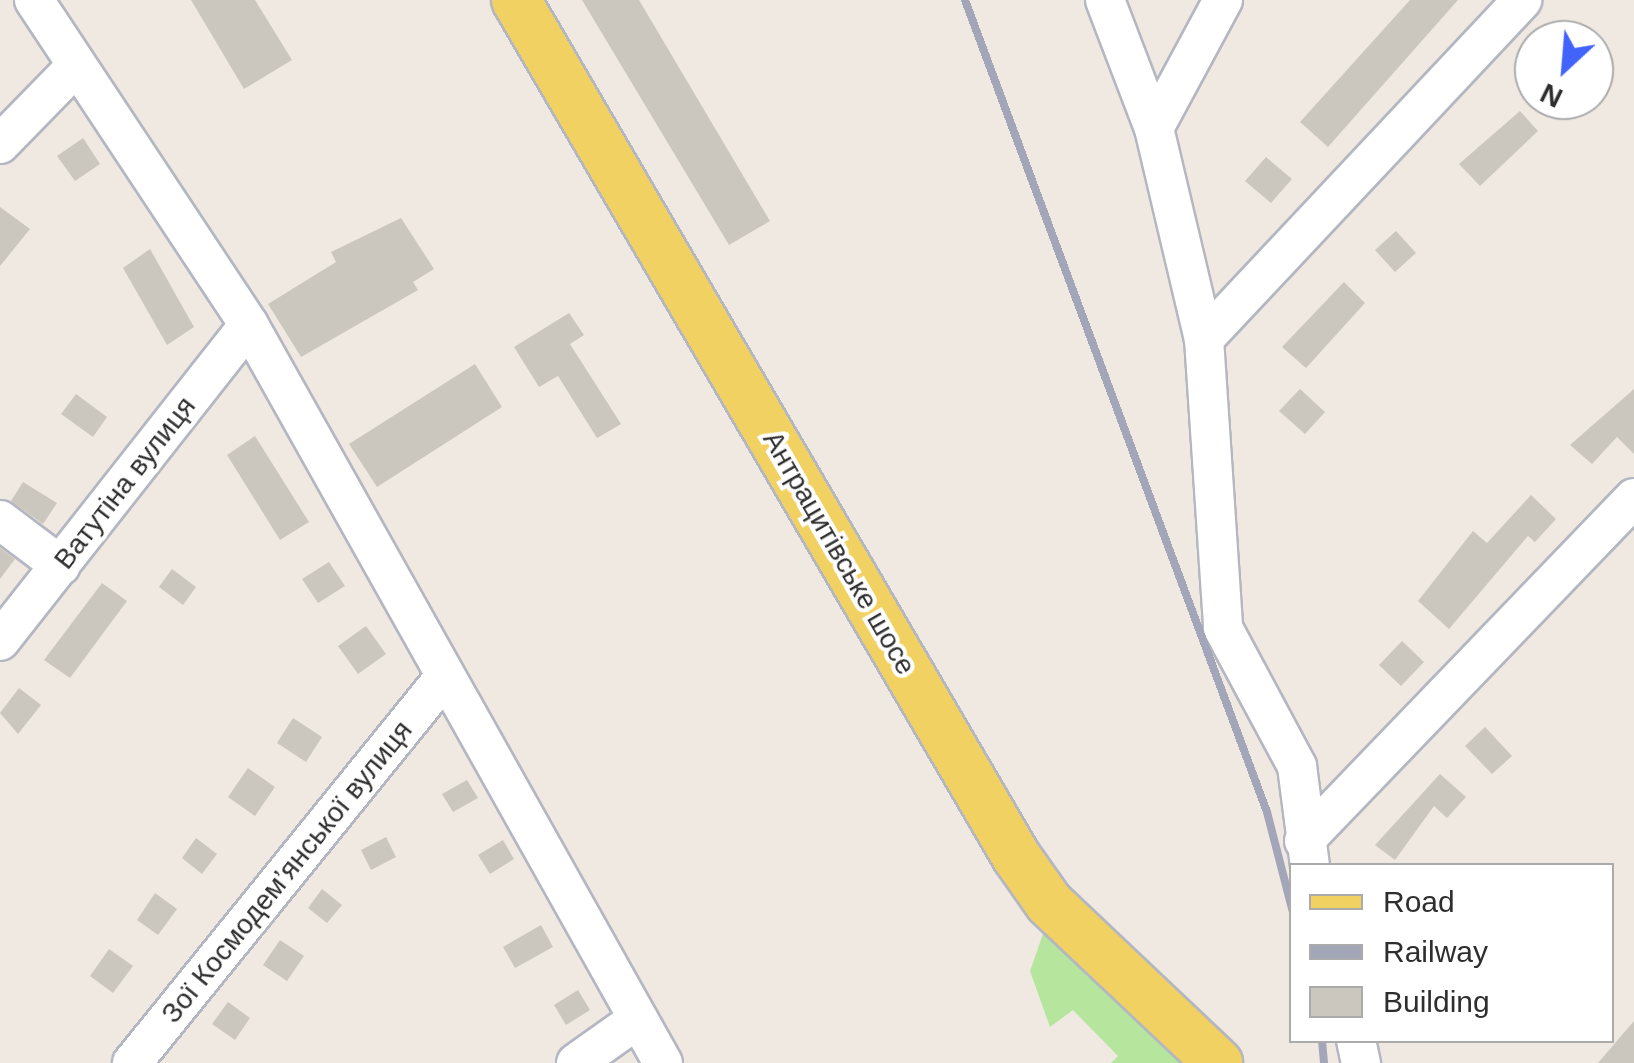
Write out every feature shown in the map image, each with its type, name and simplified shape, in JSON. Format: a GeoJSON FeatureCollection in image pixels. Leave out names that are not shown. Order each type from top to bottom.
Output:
{"type":"FeatureCollection","features":[{"type":"Feature","properties":{"kind":"main road","name":"Антрацитівське шосе"},"geometry":{"type":"LineString","coordinates":[[516,0],[1016,856],[1049,903],[1218,1063]]}},
{"type":"Feature","properties":{"kind":"street"},"geometry":{"type":"LineString","coordinates":[[34,0],[249,324],[442,682],[664,1063]]}},
{"type":"Feature","properties":{"kind":"street"},"geometry":{"type":"LineString","coordinates":[[1105,0],[1154,128],[1204,339],[1223,628],[1296,766],[1307,853]]}},
{"type":"Feature","properties":{"kind":"street"},"geometry":{"type":"LineString","coordinates":[[1154,128],[1223,0]]}},
{"type":"Feature","properties":{"kind":"street"},"geometry":{"type":"LineString","coordinates":[[1204,339],[1522,0]]}},
{"type":"Feature","properties":{"kind":"street"},"geometry":{"type":"LineString","coordinates":[[0,144],[76,66]]}},
{"type":"Feature","properties":{"kind":"street","name":"Ватутіна вулиця"},"geometry":{"type":"LineString","coordinates":[[0,641],[249,324]]}},
{"type":"Feature","properties":{"kind":"street"},"geometry":{"type":"LineString","coordinates":[[1307,853],[1634,498]]}},
{"type":"Feature","properties":{"kind":"street"},"geometry":{"type":"LineString","coordinates":[[0,520],[60,566]]}},
{"type":"Feature","properties":{"kind":"street","name":"Зої Космодем’янської вулиця"},"geometry":{"type":"LineString","coordinates":[[132,1063],[442,682]]}},
{"type":"Feature","properties":{"kind":"street"},"geometry":{"type":"LineString","coordinates":[[576,1063],[638,1019]]}},
{"type":"Feature","properties":{"kind":"green space"},"geometry":{"type":"Polygon","coordinates":[[[1043,934],[1061,935],[1191,1063],[1111,1063],[1118,1056],[1073,1010],[1050,1027],[1030,971],[1043,934]]]}},
{"type":"Feature","properties":{"kind":"building"},"geometry":{"type":"Polygon","coordinates":[[[191,0],[255,0],[292,60],[244,89],[191,0]]]}},
{"type":"Feature","properties":{"kind":"building"},"geometry":{"type":"Polygon","coordinates":[[[582,0],[639,0],[770,221],[729,245],[582,0]]]}},
{"type":"Feature","properties":{"kind":"building"},"geometry":{"type":"Polygon","coordinates":[[[1410,0],[1458,0],[1328,147],[1300,122],[1410,0]]]}},
{"type":"Feature","properties":{"kind":"building"},"geometry":{"type":"Polygon","coordinates":[[[1514,116],[1514,120],[1528,120],[1538,131],[1480,186],[1459,164],[1514,116]]]}},
{"type":"Feature","properties":{"kind":"building"},"geometry":{"type":"Polygon","coordinates":[[[83,138],[100,164],[75,181],[57,156],[83,138]]]}},
{"type":"Feature","properties":{"kind":"building"},"geometry":{"type":"Polygon","coordinates":[[[1266,157],[1292,179],[1271,203],[1245,181],[1266,157]]]}},
{"type":"Feature","properties":{"kind":"building"},"geometry":{"type":"Polygon","coordinates":[[[0,207],[30,229],[0,266],[0,207]]]}},
{"type":"Feature","properties":{"kind":"building"},"geometry":{"type":"Polygon","coordinates":[[[401,218],[434,269],[413,282],[418,290],[301,357],[268,304],[336,262],[331,252],[401,218]]]}},
{"type":"Feature","properties":{"kind":"building"},"geometry":{"type":"Polygon","coordinates":[[[1396,231],[1416,253],[1395,272],[1375,250],[1396,231]]]}},
{"type":"Feature","properties":{"kind":"building"},"geometry":{"type":"Polygon","coordinates":[[[150,249],[194,327],[167,345],[123,268],[150,249]]]}},
{"type":"Feature","properties":{"kind":"building"},"geometry":{"type":"Polygon","coordinates":[[[1344,282],[1365,303],[1306,368],[1282,347],[1344,282]]]}},
{"type":"Feature","properties":{"kind":"building"},"geometry":{"type":"Polygon","coordinates":[[[569,313],[584,335],[570,344],[621,424],[597,438],[558,376],[539,387],[514,347],[569,313]]]}},
{"type":"Feature","properties":{"kind":"building"},"geometry":{"type":"Polygon","coordinates":[[[475,364],[502,407],[377,487],[349,444],[475,364]]]}},
{"type":"Feature","properties":{"kind":"building"},"geometry":{"type":"Polygon","coordinates":[[[1300,389],[1325,412],[1305,434],[1279,411],[1300,389]]]}},
{"type":"Feature","properties":{"kind":"building"},"geometry":{"type":"Polygon","coordinates":[[[1634,389],[1634,454],[1617,437],[1592,464],[1570,445],[1634,389]]]}},
{"type":"Feature","properties":{"kind":"building"},"geometry":{"type":"Polygon","coordinates":[[[76,394],[107,417],[93,437],[61,414],[76,394]]]}},
{"type":"Feature","properties":{"kind":"building"},"geometry":{"type":"Polygon","coordinates":[[[255,436],[309,522],[280,540],[227,455],[255,436]]]}},
{"type":"Feature","properties":{"kind":"building"},"geometry":{"type":"Polygon","coordinates":[[[23,482],[57,503],[43,524],[11,501],[23,482]]]}},
{"type":"Feature","properties":{"kind":"building"},"geometry":{"type":"Polygon","coordinates":[[[1531,495],[1556,519],[1535,542],[1528,536],[1449,629],[1418,601],[1473,531],[1487,543],[1531,495]]]}},
{"type":"Feature","properties":{"kind":"building"},"geometry":{"type":"Polygon","coordinates":[[[0,548],[15,559],[0,579],[0,548]]]}},
{"type":"Feature","properties":{"kind":"building"},"geometry":{"type":"Polygon","coordinates":[[[329,562],[345,586],[318,603],[302,579],[329,562]]]}},
{"type":"Feature","properties":{"kind":"building"},"geometry":{"type":"Polygon","coordinates":[[[172,569],[196,587],[183,605],[159,587],[172,569]]]}},
{"type":"Feature","properties":{"kind":"building"},"geometry":{"type":"Polygon","coordinates":[[[102,583],[127,601],[70,678],[44,660],[102,583]]]}},
{"type":"Feature","properties":{"kind":"building"},"geometry":{"type":"Polygon","coordinates":[[[366,626],[386,654],[358,674],[338,646],[366,626]]]}},
{"type":"Feature","properties":{"kind":"building"},"geometry":{"type":"Polygon","coordinates":[[[1402,641],[1424,662],[1401,686],[1379,665],[1402,641]]]}},
{"type":"Feature","properties":{"kind":"building"},"geometry":{"type":"Polygon","coordinates":[[[19,688],[41,705],[18,734],[0,713],[19,688]]]}},
{"type":"Feature","properties":{"kind":"building"},"geometry":{"type":"Polygon","coordinates":[[[293,718],[322,737],[306,762],[277,743],[293,718]]]}},
{"type":"Feature","properties":{"kind":"building"},"geometry":{"type":"Polygon","coordinates":[[[1485,727],[1512,756],[1492,774],[1465,746],[1485,727]]]}},
{"type":"Feature","properties":{"kind":"building"},"geometry":{"type":"Polygon","coordinates":[[[248,768],[275,787],[255,816],[228,797],[248,768]]]}},
{"type":"Feature","properties":{"kind":"building"},"geometry":{"type":"Polygon","coordinates":[[[1440,774],[1466,797],[1447,818],[1434,806],[1395,860],[1375,845],[1440,774]]]}},
{"type":"Feature","properties":{"kind":"building"},"geometry":{"type":"Polygon","coordinates":[[[467,780],[478,798],[453,812],[442,794],[467,780]]]}},
{"type":"Feature","properties":{"kind":"building"},"geometry":{"type":"Polygon","coordinates":[[[386,837],[396,857],[371,870],[361,850],[386,837]]]}},
{"type":"Feature","properties":{"kind":"building"},"geometry":{"type":"Polygon","coordinates":[[[196,838],[217,854],[202,874],[182,858],[196,838]]]}},
{"type":"Feature","properties":{"kind":"building"},"geometry":{"type":"Polygon","coordinates":[[[503,840],[514,859],[490,874],[478,855],[503,840]]]}},
{"type":"Feature","properties":{"kind":"building"},"geometry":{"type":"Polygon","coordinates":[[[322,889],[342,905],[327,923],[308,908],[322,889]]]}},
{"type":"Feature","properties":{"kind":"building"},"geometry":{"type":"Polygon","coordinates":[[[155,893],[177,909],[158,935],[137,920],[155,893]]]}},
{"type":"Feature","properties":{"kind":"building"},"geometry":{"type":"Polygon","coordinates":[[[541,925],[553,947],[515,968],[503,947],[541,925]]]}},
{"type":"Feature","properties":{"kind":"building"},"geometry":{"type":"Polygon","coordinates":[[[280,940],[304,956],[287,981],[263,965],[280,940]]]}},
{"type":"Feature","properties":{"kind":"building"},"geometry":{"type":"Polygon","coordinates":[[[109,949],[133,966],[113,993],[90,976],[109,949]]]}},
{"type":"Feature","properties":{"kind":"building"},"geometry":{"type":"Polygon","coordinates":[[[578,990],[590,1010],[566,1025],[554,1005],[578,990]]]}},
{"type":"Feature","properties":{"kind":"building"},"geometry":{"type":"Polygon","coordinates":[[[228,1002],[250,1018],[235,1040],[212,1024],[228,1002]]]}},
{"type":"Feature","properties":{"kind":"building"},"geometry":{"type":"Polygon","coordinates":[[[1634,1021],[1634,1063],[1598,1063],[1634,1021]]]}},
{"type":"Feature","properties":{"kind":"railway"},"geometry":{"type":"LineString","coordinates":[[965,0],[1267,812],[1289,897]]}},
{"type":"Feature","properties":{"kind":"railway"},"geometry":{"type":"LineString","coordinates":[[1322,1043],[1324,1063]]}}]}
